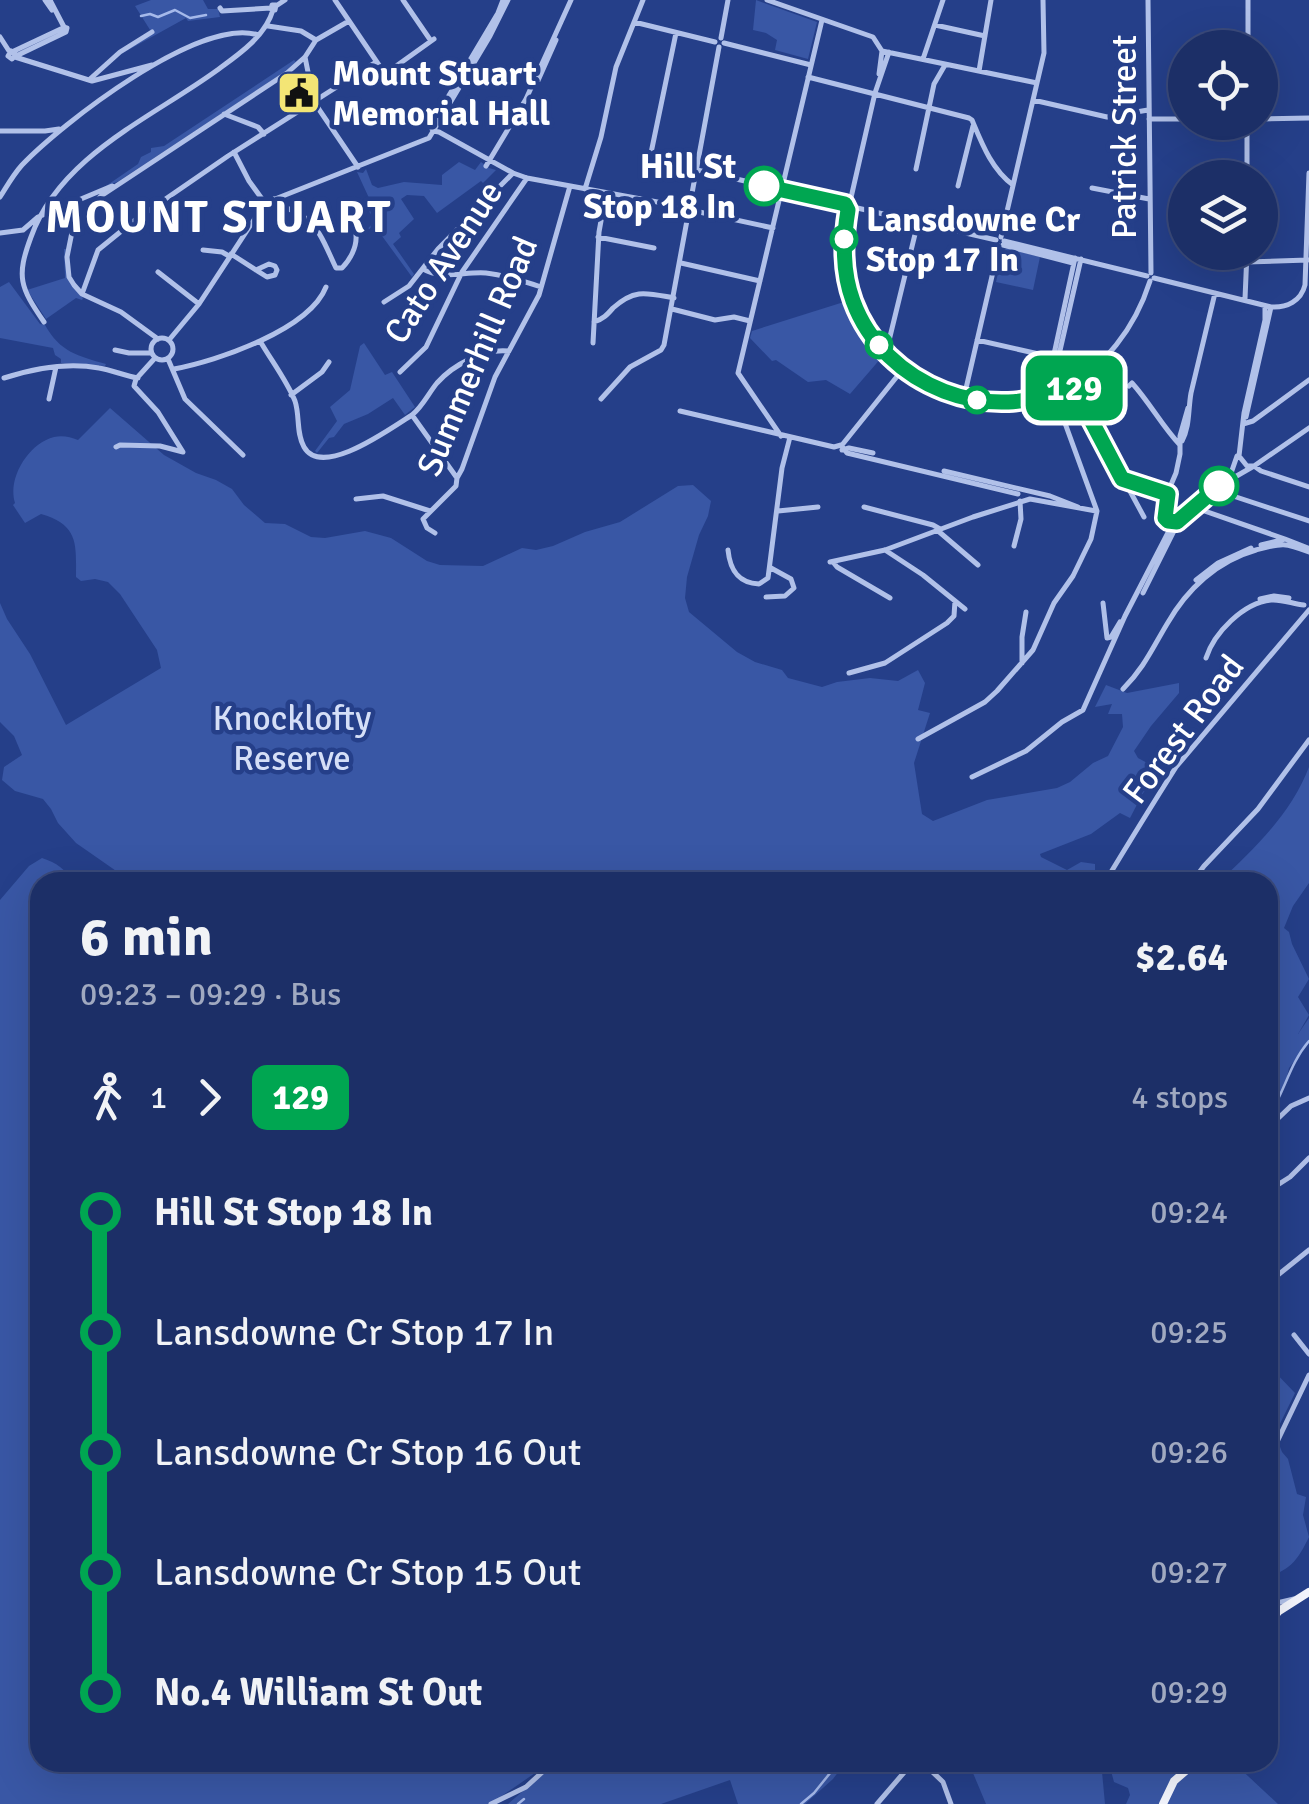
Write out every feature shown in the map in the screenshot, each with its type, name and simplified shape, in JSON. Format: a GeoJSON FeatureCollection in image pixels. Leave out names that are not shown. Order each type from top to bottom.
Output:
{"type":"FeatureCollection","features":[{"type":"Feature","properties":{"kind":"main road"},"geometry":{"type":"LineString","coordinates":[[1278,1613],[1309,1592]]}},
{"type":"Feature","properties":{"kind":"main road"},"geometry":{"type":"LineString","coordinates":[[1163,1804],[1170,1785],[1185,1772]]}},
{"type":"Feature","properties":{"kind":"street"},"geometry":{"type":"LineString","coordinates":[[9,56],[64,27],[47,0]]}},
{"type":"Feature","properties":{"kind":"street"},"geometry":{"type":"LineString","coordinates":[[220,8],[225,11],[272,6],[285,0]]}},
{"type":"Feature","properties":{"kind":"street"},"geometry":{"type":"LineString","coordinates":[[334,0],[385,74],[431,39],[403,0]]}},
{"type":"Feature","properties":{"kind":"street"},"geometry":{"type":"LineString","coordinates":[[506,0],[435,119],[432,128],[440,135],[488,163],[527,178],[774,228]]}},
{"type":"Feature","properties":{"kind":"street"},"geometry":{"type":"LineString","coordinates":[[488,163],[529,93],[571,0]]}},
{"type":"Feature","properties":{"kind":"street"},"geometry":{"type":"LineString","coordinates":[[584,189],[601,137],[616,67],[643,0]]}},
{"type":"Feature","properties":{"kind":"street"},"geometry":{"type":"LineString","coordinates":[[601,399],[630,367],[663,348],[728,0]]}},
{"type":"Feature","properties":{"kind":"street"},"geometry":{"type":"LineString","coordinates":[[768,0],[873,38],[885,52],[1037,83]]}},
{"type":"Feature","properties":{"kind":"street"},"geometry":{"type":"LineString","coordinates":[[923,60],[943,0]]}},
{"type":"Feature","properties":{"kind":"street"},"geometry":{"type":"LineString","coordinates":[[979,71],[991,0]]}},
{"type":"Feature","properties":{"kind":"street"},"geometry":{"type":"LineString","coordinates":[[964,397],[1044,52],[1043,0]]}},
{"type":"Feature","properties":{"kind":"street","name":"Patrick Street"},"geometry":{"type":"LineString","coordinates":[[1148,0],[1150,277]]}},
{"type":"Feature","properties":{"kind":"street"},"geometry":{"type":"LineString","coordinates":[[1248,0],[1248,30]]}},
{"type":"Feature","properties":{"kind":"street"},"geometry":{"type":"LineString","coordinates":[[44,322],[24,291],[22,280],[26,251],[38,218],[60,185],[118,138],[228,62],[267,26],[272,6]]}},
{"type":"Feature","properties":{"kind":"street"},"geometry":{"type":"LineString","coordinates":[[781,436],[738,373],[822,20]]}},
{"type":"Feature","properties":{"kind":"street"},"geometry":{"type":"LineString","coordinates":[[169,340],[158,339],[122,312],[82,294],[68,271],[70,237],[90,206],[287,72],[316,40],[349,22]]}},
{"type":"Feature","properties":{"kind":"street"},"geometry":{"type":"LineString","coordinates":[[634,22],[812,65]]}},
{"type":"Feature","properties":{"kind":"street"},"geometry":{"type":"LineString","coordinates":[[935,25],[985,36]]}},
{"type":"Feature","properties":{"kind":"street"},"geometry":{"type":"LineString","coordinates":[[267,26],[301,31],[316,40]]}},
{"type":"Feature","properties":{"kind":"street"},"geometry":{"type":"LineString","coordinates":[[88,80],[120,52],[152,32]]}},
{"type":"Feature","properties":{"kind":"street"},"geometry":{"type":"LineString","coordinates":[[652,153],[676,32]]}},
{"type":"Feature","properties":{"kind":"street"},"geometry":{"type":"LineString","coordinates":[[0,197],[24,164],[62,128],[103,98],[196,42],[242,33],[258,35]]}},
{"type":"Feature","properties":{"kind":"street"},"geometry":{"type":"LineString","coordinates":[[1,40],[9,56],[88,80],[160,63]]}},
{"type":"Feature","properties":{"kind":"street"},"geometry":{"type":"LineString","coordinates":[[885,52],[849,206],[844,247],[849,289],[864,324],[902,370],[935,388],[964,397],[1010,401],[1053,393],[1094,367],[1121,340],[1139,310],[1150,277]]}},
{"type":"Feature","properties":{"kind":"street"},"geometry":{"type":"LineString","coordinates":[[304,57],[314,102],[358,168]]}},
{"type":"Feature","properties":{"kind":"street"},"geometry":{"type":"LineString","coordinates":[[82,294],[100,248],[234,152],[376,62]]}},
{"type":"Feature","properties":{"kind":"street"},"geometry":{"type":"LineString","coordinates":[[916,169],[934,84],[945,65]]}},
{"type":"Feature","properties":{"kind":"street"},"geometry":{"type":"LineString","coordinates":[[808,78],[969,118],[988,155],[1013,186]]}},
{"type":"Feature","properties":{"kind":"street"},"geometry":{"type":"LineString","coordinates":[[1033,100],[1107,117],[1148,110]]}},
{"type":"Feature","properties":{"kind":"street"},"geometry":{"type":"LineString","coordinates":[[224,114],[258,127],[264,134]]}},
{"type":"Feature","properties":{"kind":"street"},"geometry":{"type":"LineString","coordinates":[[1278,118],[1309,118]]}},
{"type":"Feature","properties":{"kind":"street"},"geometry":{"type":"LineString","coordinates":[[1149,119],[1168,119]]}},
{"type":"Feature","properties":{"kind":"street"},"geometry":{"type":"LineString","coordinates":[[958,186],[974,124]]}},
{"type":"Feature","properties":{"kind":"street"},"geometry":{"type":"LineString","coordinates":[[0,130],[62,128]]}},
{"type":"Feature","properties":{"kind":"street"},"geometry":{"type":"LineString","coordinates":[[169,340],[198,304],[264,204],[440,135]]}},
{"type":"Feature","properties":{"kind":"street"},"geometry":{"type":"LineString","coordinates":[[234,152],[264,204]]}},
{"type":"Feature","properties":{"kind":"street"},"geometry":{"type":"LineString","coordinates":[[697,170],[1268,306],[1288,305],[1306,286],[1309,173]]}},
{"type":"Feature","properties":{"kind":"street"},"geometry":{"type":"LineString","coordinates":[[384,302],[409,286],[444,242],[514,173]]}},
{"type":"Feature","properties":{"kind":"street","name":"Cato Avenue"},"geometry":{"type":"LineString","coordinates":[[400,372],[426,347],[462,272],[527,178]]}},
{"type":"Feature","properties":{"kind":"street"},"geometry":{"type":"LineString","coordinates":[[0,186],[10,182]]}},
{"type":"Feature","properties":{"kind":"street","name":"Summerhill Road"},"geometry":{"type":"LineString","coordinates":[[435,532],[423,519],[458,482],[456,478],[496,377],[542,287],[570,186]]}},
{"type":"Feature","properties":{"kind":"street"},"geometry":{"type":"LineString","coordinates":[[0,233],[23,230],[38,218],[115,187]]}},
{"type":"Feature","properties":{"kind":"street"},"geometry":{"type":"LineString","coordinates":[[1092,188],[1149,199]]}},
{"type":"Feature","properties":{"kind":"street"},"geometry":{"type":"LineString","coordinates":[[593,342],[598,238],[606,193]]}},
{"type":"Feature","properties":{"kind":"street"},"geometry":{"type":"LineString","coordinates":[[274,199],[310,222],[336,268],[344,266],[358,239]]}},
{"type":"Feature","properties":{"kind":"street"},"geometry":{"type":"LineString","coordinates":[[886,353],[918,222]]}},
{"type":"Feature","properties":{"kind":"street"},"geometry":{"type":"LineString","coordinates":[[598,238],[654,248]]}},
{"type":"Feature","properties":{"kind":"street"},"geometry":{"type":"LineString","coordinates":[[204,250],[230,255],[256,270]]}},
{"type":"Feature","properties":{"kind":"street"},"geometry":{"type":"LineString","coordinates":[[1278,259],[1308,256]]}},
{"type":"Feature","properties":{"kind":"street"},"geometry":{"type":"LineString","coordinates":[[918,739],[985,702],[1022,663],[1039,640],[1055,602],[1091,539],[1097,511],[1049,378],[1079,262]]}},
{"type":"Feature","properties":{"kind":"street"},"geometry":{"type":"LineString","coordinates":[[680,263],[760,280]]}},
{"type":"Feature","properties":{"kind":"street"},"geometry":{"type":"LineString","coordinates":[[424,269],[438,275],[498,274],[542,287]]}},
{"type":"Feature","properties":{"kind":"street"},"geometry":{"type":"LineString","coordinates":[[1245,300],[1247,270]]}},
{"type":"Feature","properties":{"kind":"street"},"geometry":{"type":"LineString","coordinates":[[158,272],[198,304]]}},
{"type":"Feature","properties":{"kind":"street"},"geometry":{"type":"LineString","coordinates":[[174,370],[243,350],[260,341],[303,314],[324,294],[326,287]]}},
{"type":"Feature","properties":{"kind":"street"},"geometry":{"type":"LineString","coordinates":[[594,322],[628,296],[643,292],[674,298]]}},
{"type":"Feature","properties":{"kind":"street"},"geometry":{"type":"LineString","coordinates":[[1177,522],[1165,518],[1168,494],[1216,293]]}},
{"type":"Feature","properties":{"kind":"street"},"geometry":{"type":"LineString","coordinates":[[1228,482],[1238,453],[1268,306]]}},
{"type":"Feature","properties":{"kind":"street"},"geometry":{"type":"LineString","coordinates":[[672,310],[715,320],[734,317],[750,321]]}},
{"type":"Feature","properties":{"kind":"street"},"geometry":{"type":"LineString","coordinates":[[116,448],[160,446],[183,452],[158,412],[134,384],[153,355],[153,343],[158,339]]}},
{"type":"Feature","properties":{"kind":"street"},"geometry":{"type":"LineString","coordinates":[[115,350],[153,355],[161,361],[174,350],[169,340]]}},
{"type":"Feature","properties":{"kind":"street"},"geometry":{"type":"LineString","coordinates":[[977,340],[1055,358]]}},
{"type":"Feature","properties":{"kind":"street"},"geometry":{"type":"LineString","coordinates":[[260,341],[291,395],[306,451],[328,459],[412,415],[450,372],[472,359],[498,350],[508,351]]}},
{"type":"Feature","properties":{"kind":"street"},"geometry":{"type":"LineString","coordinates":[[168,359],[186,399],[243,455]]}},
{"type":"Feature","properties":{"kind":"street"},"geometry":{"type":"LineString","coordinates":[[291,395],[329,362]]}},
{"type":"Feature","properties":{"kind":"street"},"geometry":{"type":"LineString","coordinates":[[4,378],[56,367],[96,367],[138,378]]}},
{"type":"Feature","properties":{"kind":"street"},"geometry":{"type":"LineString","coordinates":[[48,399],[56,367]]}},
{"type":"Feature","properties":{"kind":"street"},"geometry":{"type":"LineString","coordinates":[[842,448],[902,370]]}},
{"type":"Feature","properties":{"kind":"street"},"geometry":{"type":"LineString","coordinates":[[1243,424],[1254,421],[1309,380]]}},
{"type":"Feature","properties":{"kind":"street"},"geometry":{"type":"LineString","coordinates":[[1130,386],[1132,383],[1147,399],[1160,423],[1181,443]]}},
{"type":"Feature","properties":{"kind":"street"},"geometry":{"type":"LineString","coordinates":[[1072,384],[1144,517]]}},
{"type":"Feature","properties":{"kind":"street"},"geometry":{"type":"LineString","coordinates":[[680,411],[873,453]]}},
{"type":"Feature","properties":{"kind":"street"},"geometry":{"type":"LineString","coordinates":[[412,415],[456,478]]}},
{"type":"Feature","properties":{"kind":"street"},"geometry":{"type":"LineString","coordinates":[[972,777],[1026,751],[1083,710],[1169,528],[1218,488],[1309,428]]}},
{"type":"Feature","properties":{"kind":"street"},"geometry":{"type":"LineString","coordinates":[[728,550],[730,567],[743,580],[755,584],[768,578],[782,468],[790,438]]}},
{"type":"Feature","properties":{"kind":"street"},"geometry":{"type":"LineString","coordinates":[[842,448],[846,453],[1019,498],[1097,511]]}},
{"type":"Feature","properties":{"kind":"street"},"geometry":{"type":"LineString","coordinates":[[1238,453],[1244,464],[1309,488]]}},
{"type":"Feature","properties":{"kind":"street"},"geometry":{"type":"LineString","coordinates":[[944,471],[1050,496],[1080,508]]}},
{"type":"Feature","properties":{"kind":"street"},"geometry":{"type":"LineString","coordinates":[[1122,479],[1168,494]]}},
{"type":"Feature","properties":{"kind":"street"},"geometry":{"type":"LineString","coordinates":[[1218,488],[1224,494],[1309,522]]}},
{"type":"Feature","properties":{"kind":"street"},"geometry":{"type":"LineString","coordinates":[[1129,492],[1130,508]]}},
{"type":"Feature","properties":{"kind":"street"},"geometry":{"type":"LineString","coordinates":[[356,499],[384,496],[430,510]]}},
{"type":"Feature","properties":{"kind":"street"},"geometry":{"type":"LineString","coordinates":[[890,598],[832,562],[885,550],[1019,498]]}},
{"type":"Feature","properties":{"kind":"street"},"geometry":{"type":"LineString","coordinates":[[1014,546],[1021,519],[1019,498]]}},
{"type":"Feature","properties":{"kind":"street"},"geometry":{"type":"LineString","coordinates":[[778,510],[818,507]]}},
{"type":"Feature","properties":{"kind":"street"},"geometry":{"type":"LineString","coordinates":[[1193,508],[1309,550]]}},
{"type":"Feature","properties":{"kind":"street"},"geometry":{"type":"LineString","coordinates":[[866,510],[933,525],[978,565]]}},
{"type":"Feature","properties":{"kind":"street"},"geometry":{"type":"LineString","coordinates":[[1143,593],[1177,522]]}},
{"type":"Feature","properties":{"kind":"street"},"geometry":{"type":"LineString","coordinates":[[1124,689],[1144,666],[1183,594],[1210,568],[1246,550],[1285,539]]}},
{"type":"Feature","properties":{"kind":"street"},"geometry":{"type":"LineString","coordinates":[[1172,615],[1207,575],[1240,556],[1285,543],[1309,550]]}},
{"type":"Feature","properties":{"kind":"street"},"geometry":{"type":"LineString","coordinates":[[885,550],[964,609]]}},
{"type":"Feature","properties":{"kind":"street"},"geometry":{"type":"LineString","coordinates":[[766,598],[785,596],[794,588],[792,579],[770,568]]}},
{"type":"Feature","properties":{"kind":"street"},"geometry":{"type":"LineString","coordinates":[[1206,658],[1212,641],[1224,628],[1261,602],[1280,600],[1307,608]]}},
{"type":"Feature","properties":{"kind":"street"},"geometry":{"type":"LineString","coordinates":[[849,674],[885,663],[951,620],[956,601]]}},
{"type":"Feature","properties":{"kind":"street"},"geometry":{"type":"LineString","coordinates":[[1103,604],[1108,638],[1125,616]]}},
{"type":"Feature","properties":{"kind":"street","name":"Forest Road"},"geometry":{"type":"LineString","coordinates":[[1111,872],[1176,767],[1307,608]]}},
{"type":"Feature","properties":{"kind":"street"},"geometry":{"type":"LineString","coordinates":[[1022,663],[1026,612]]}},
{"type":"Feature","properties":{"kind":"street"},"geometry":{"type":"LineString","coordinates":[[1200,872],[1258,809],[1309,740]]}},
{"type":"Feature","properties":{"kind":"street"},"geometry":{"type":"LineString","coordinates":[[1278,1118],[1309,1098]]}},
{"type":"Feature","properties":{"kind":"street"},"geometry":{"type":"LineString","coordinates":[[1278,1185],[1309,1158]]}},
{"type":"Feature","properties":{"kind":"street"},"geometry":{"type":"LineString","coordinates":[[1278,1275],[1309,1250]]}},
{"type":"Feature","properties":{"kind":"street"},"geometry":{"type":"LineString","coordinates":[[1294,1335],[1309,1354]]}},
{"type":"Feature","properties":{"kind":"street"},"geometry":{"type":"LineString","coordinates":[[1278,1440],[1309,1375]]}},
{"type":"Feature","properties":{"kind":"street"},"geometry":{"type":"LineString","coordinates":[[1278,1603],[1298,1600]]}},
{"type":"Feature","properties":{"kind":"street"},"geometry":{"type":"LineString","coordinates":[[491,1804],[526,1787],[542,1772]]}},
{"type":"Feature","properties":{"kind":"street"},"geometry":{"type":"LineString","coordinates":[[877,1804],[904,1772]]}},
{"type":"Feature","properties":{"kind":"street"},"geometry":{"type":"LineString","coordinates":[[932,1772],[943,1782],[951,1804]]}},
{"type":"Feature","properties":{"kind":"green space"},"geometry":{"type":"Polygon","coordinates":[[[151,0],[203,0],[208,9],[218,9],[220,17],[188,21],[186,18],[121,54],[152,33],[135,6],[151,0]]]}},
{"type":"Feature","properties":{"kind":"green space"},"geometry":{"type":"Polygon","coordinates":[[[756,0],[817,22],[808,59],[775,50],[777,40],[753,30],[756,0]]]}},
{"type":"Feature","properties":{"kind":"green space"},"geometry":{"type":"Polygon","coordinates":[[[294,60],[283,73],[103,188],[138,164],[151,148],[164,146],[294,60]]]}},
{"type":"Feature","properties":{"kind":"green space"},"geometry":{"type":"Polygon","coordinates":[[[459,162],[475,170],[481,162],[496,170],[437,213],[424,196],[407,195],[401,199],[414,219],[393,244],[414,274],[412,277],[374,225],[360,237],[373,218],[357,172],[366,169],[372,185],[378,188],[404,182],[442,185],[442,175],[459,162]]]}},
{"type":"Feature","properties":{"kind":"green space"},"geometry":{"type":"Polygon","coordinates":[[[1007,248],[1040,257],[1033,290],[996,282],[1007,248]]]}},
{"type":"Feature","properties":{"kind":"green space"},"geometry":{"type":"Polygon","coordinates":[[[64,249],[70,283],[83,298],[76,298],[46,319],[27,290],[65,278],[64,249]]]}},
{"type":"Feature","properties":{"kind":"green space"},"geometry":{"type":"Polygon","coordinates":[[[9,282],[57,341],[71,352],[105,366],[61,363],[53,348],[0,338],[0,287],[9,282]]]}},
{"type":"Feature","properties":{"kind":"green space"},"geometry":{"type":"Polygon","coordinates":[[[847,301],[864,334],[882,357],[850,394],[826,380],[808,382],[772,361],[750,338],[752,331],[847,301]]]}},
{"type":"Feature","properties":{"kind":"green space"},"geometry":{"type":"Polygon","coordinates":[[[364,343],[385,375],[392,372],[415,407],[405,415],[393,398],[344,424],[317,453],[337,421],[330,407],[350,390],[364,343]]]}},
{"type":"Feature","properties":{"kind":"green space","name":"Knocklofty Reserve"},"geometry":{"type":"Polygon","coordinates":[[[110,408],[164,455],[232,489],[265,523],[285,524],[311,537],[365,531],[391,538],[440,565],[483,566],[522,548],[553,546],[620,522],[678,486],[693,485],[711,501],[687,577],[685,598],[689,612],[737,652],[782,670],[788,678],[822,687],[870,678],[898,681],[918,670],[925,683],[918,710],[930,713],[914,763],[922,814],[933,821],[987,800],[1057,788],[1108,756],[1123,727],[1122,714],[1108,714],[1112,704],[1095,707],[1106,685],[1127,693],[1179,683],[1179,693],[1134,751],[1138,758],[1164,772],[1143,793],[1130,818],[1120,813],[1091,834],[1040,854],[1067,870],[1081,862],[1095,864],[1095,872],[118,872],[76,843],[43,799],[15,791],[2,780],[4,767],[22,755],[14,736],[0,722],[0,603],[66,725],[161,668],[157,650],[120,594],[108,582],[81,581],[76,577],[75,545],[69,530],[41,514],[25,523],[13,505],[17,473],[36,446],[54,437],[78,440],[110,408]]]}},
{"type":"Feature","properties":{"kind":"green space"},"geometry":{"type":"Polygon","coordinates":[[[1309,767],[1309,883],[1284,928],[1309,979],[1298,997],[1309,1015],[1298,1034],[1309,1018],[1309,1041],[1289,1068],[1278,1098],[1278,872],[1229,872],[1282,815],[1309,767]]]}},
{"type":"Feature","properties":{"kind":"green space"},"geometry":{"type":"Polygon","coordinates":[[[42,858],[66,872],[30,872],[30,1772],[537,1772],[490,1804],[0,1804],[0,900],[29,866],[42,858]]]}},
{"type":"Feature","properties":{"kind":"green space"},"geometry":{"type":"Polygon","coordinates":[[[1278,1375],[1295,1393],[1278,1428],[1278,1375]]]}},
{"type":"Feature","properties":{"kind":"green space"},"geometry":{"type":"Polygon","coordinates":[[[1278,1442],[1288,1459],[1297,1494],[1306,1497],[1303,1515],[1309,1537],[1278,1572],[1278,1442]]]}},
{"type":"Feature","properties":{"kind":"green space"},"geometry":{"type":"Polygon","coordinates":[[[538,1772],[838,1772],[805,1804],[738,1804],[730,1780],[661,1804],[508,1804],[539,1777],[538,1772]]]}},
{"type":"Feature","properties":{"kind":"green space"},"geometry":{"type":"Polygon","coordinates":[[[1102,1772],[1105,1804],[986,1804],[973,1773],[1102,1772]]]}},
{"type":"Feature","properties":{"kind":"green space"},"geometry":{"type":"Polygon","coordinates":[[[1111,1772],[1244,1772],[1278,1804],[1126,1804],[1128,1788],[1114,1782],[1111,1772]]]}},
{"type":"Feature","properties":{"kind":"waterway"},"geometry":{"type":"LineString","coordinates":[[141,16],[158,17],[175,10],[190,18],[206,15]]}},
{"type":"Feature","properties":{"kind":"waterway"},"geometry":{"type":"LineString","coordinates":[[1278,1100],[1309,1041]]}},
{"type":"Feature","properties":{"kind":"waterway"},"geometry":{"type":"LineString","coordinates":[[801,1804],[831,1772]]}},
{"type":"Feature","properties":{"kind":"waterway"},"geometry":{"type":"LineString","coordinates":[[518,1804],[524,1799]]}},
{"type":"Feature","properties":{"kind":"bus line","name":"129"},"geometry":{"type":"LineString","coordinates":[[764,186],[845,204],[848,210],[844,260],[853,301],[878,344],[910,374],[954,395],[976,400],[1023,400],[1072,384],[1122,479],[1168,494],[1168,521],[1177,522],[1219,486]]}},
{"type":"Feature","properties":{"kind":"place","name":"Mount Stuart Memorial Hall"},"geometry":{"type":"Point","coordinates":[299,93]}},
{"type":"Feature","properties":{"kind":"place","name":"Hill St Stop 18 In"},"geometry":{"type":"Point","coordinates":[764,186]}},
{"type":"Feature","properties":{"kind":"place","name":"Lansdowne Cr Stop 17 In"},"geometry":{"type":"Point","coordinates":[844,239]}},
{"type":"Feature","properties":{"kind":"district","name":"MOUNT STUART"},"geometry":{"type":"Point","coordinates":[219,216]}}]}
